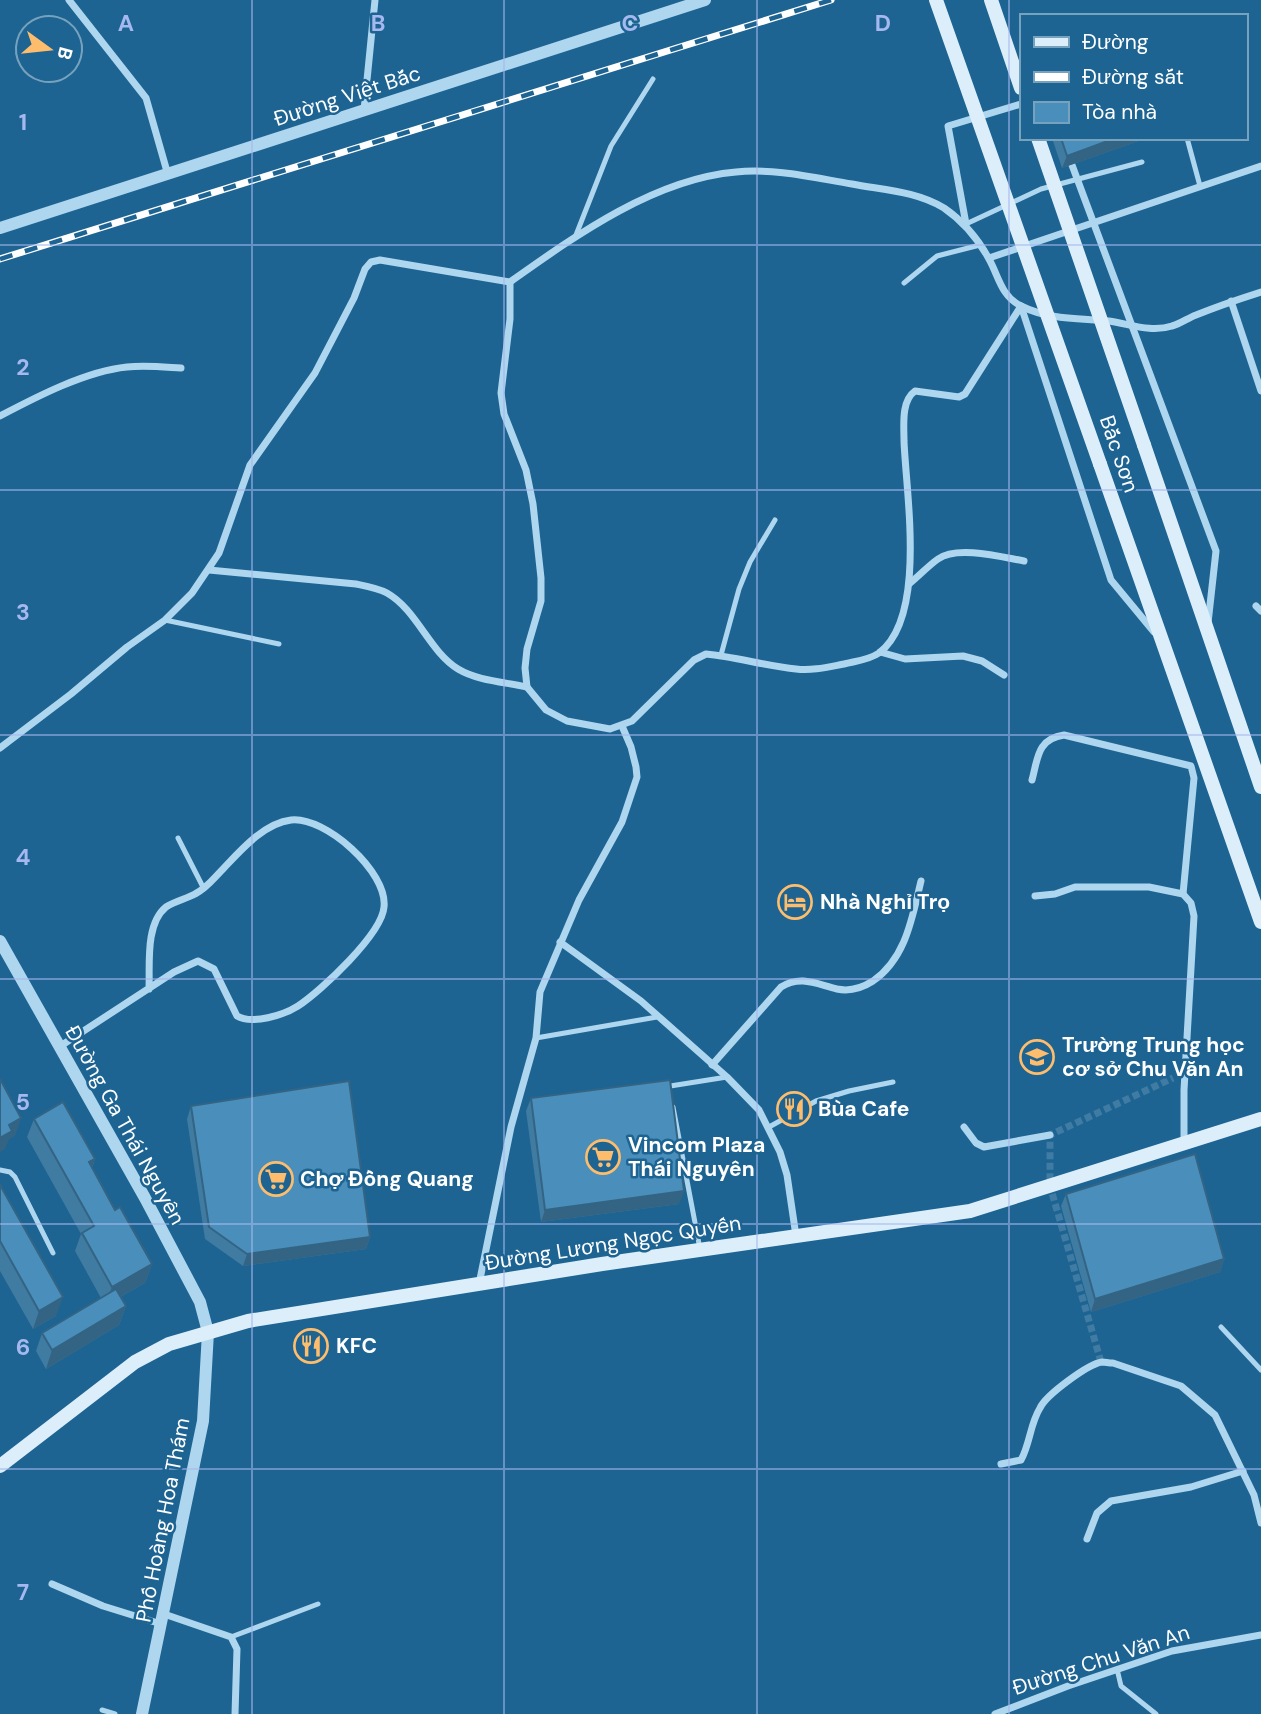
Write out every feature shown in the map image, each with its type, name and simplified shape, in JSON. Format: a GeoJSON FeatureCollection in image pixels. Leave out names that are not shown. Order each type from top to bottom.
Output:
{"type":"FeatureCollection","features":[{"type":"Feature","properties":{"kind":"main road","name":"Bắc Sơn"},"geometry":{"type":"LineString","coordinates":[[936,0],[1261,922]]}},
{"type":"Feature","properties":{"kind":"main road"},"geometry":{"type":"LineString","coordinates":[[991,0],[1020,85]]}},
{"type":"Feature","properties":{"kind":"main road","name":"Bắc Sơn"},"geometry":{"type":"LineString","coordinates":[[1039,140],[1261,787]]}},
{"type":"Feature","properties":{"kind":"main road","name":"Đường Lương Ngọc Quyến"},"geometry":{"type":"LineString","coordinates":[[2,1460],[135,1362],[164,1346],[248,1321],[700,1250],[970,1211],[1261,1119]]}},
{"type":"Feature","properties":{"kind":"street"},"geometry":{"type":"LineString","coordinates":[[69,0],[146,98],[168,175]]}},
{"type":"Feature","properties":{"kind":"street"},"geometry":{"type":"LineString","coordinates":[[364,110],[375,0]]}},
{"type":"Feature","properties":{"kind":"street","name":"Đường Việt Bắc"},"geometry":{"type":"LineString","coordinates":[[0,228],[705,0]]}},
{"type":"Feature","properties":{"kind":"street"},"geometry":{"type":"LineString","coordinates":[[965,225],[948,126],[1020,104]]}},
{"type":"Feature","properties":{"kind":"street"},"geometry":{"type":"LineString","coordinates":[[1066,148],[1216,551],[1207,630]]}},
{"type":"Feature","properties":{"kind":"street"},"geometry":{"type":"LineString","coordinates":[[989,258],[1261,166]]}},
{"type":"Feature","properties":{"kind":"street"},"geometry":{"type":"LineString","coordinates":[[0,748],[165,620],[192,593],[219,553],[250,465],[315,373],[354,298],[365,269],[371,262],[380,260],[510,282],[576,235],[671,187],[705,177],[738,172],[808,176],[927,199],[965,225],[989,258],[1003,290],[1010,299],[1038,312],[1070,319],[1157,329],[1172,326],[1231,301],[1261,292]]}},
{"type":"Feature","properties":{"kind":"street"},"geometry":{"type":"LineString","coordinates":[[510,282],[510,319],[500,393],[504,414],[526,470],[533,504],[541,578],[541,601],[524,668],[527,687],[546,710],[567,721],[610,729],[622,726],[645,709],[701,655],[721,655],[796,669],[818,669],[866,659],[880,652],[892,639],[902,619],[909,584],[910,546],[904,421],[907,400],[915,391],[959,397],[965,394],[1021,306]]}},
{"type":"Feature","properties":{"kind":"street"},"geometry":{"type":"LineString","coordinates":[[1231,301],[1261,391]]}},
{"type":"Feature","properties":{"kind":"street"},"geometry":{"type":"LineString","coordinates":[[1021,306],[1111,580],[1163,643]]}},
{"type":"Feature","properties":{"kind":"street"},"geometry":{"type":"LineString","coordinates":[[0,416],[103,372],[127,367],[181,368]]}},
{"type":"Feature","properties":{"kind":"street"},"geometry":{"type":"LineString","coordinates":[[909,584],[940,557],[951,554],[973,552],[1024,561]]}},
{"type":"Feature","properties":{"kind":"street"},"geometry":{"type":"LineString","coordinates":[[209,570],[373,587],[399,602],[456,668],[476,677],[527,687]]}},
{"type":"Feature","properties":{"kind":"street"},"geometry":{"type":"LineString","coordinates":[[880,652],[905,659],[963,656],[982,661],[1004,675]]}},
{"type":"Feature","properties":{"kind":"street"},"geometry":{"type":"LineString","coordinates":[[478,1284],[497,1187],[536,1038],[540,992],[579,900],[622,822],[632,792],[636,766],[622,726]]}},
{"type":"Feature","properties":{"kind":"street"},"geometry":{"type":"LineString","coordinates":[[1032,780],[1042,746],[1054,737],[1064,735],[1191,766],[1194,778],[1183,894]]}},
{"type":"Feature","properties":{"kind":"street"},"geometry":{"type":"LineString","coordinates":[[58,1047],[149,989],[191,962],[198,961],[214,969],[237,1016],[249,1019],[274,1016],[297,1006],[370,939],[382,921],[385,906],[383,889],[376,874],[351,848],[331,834],[302,820],[280,822],[258,835],[204,889],[165,908],[156,920],[152,938],[149,989]]}},
{"type":"Feature","properties":{"kind":"street"},"geometry":{"type":"LineString","coordinates":[[712,1065],[781,986],[802,979],[842,990],[855,990],[883,974],[906,940],[921,881]]}},
{"type":"Feature","properties":{"kind":"street"},"geometry":{"type":"LineString","coordinates":[[1035,896],[1055,894],[1076,887],[1149,887],[1183,894],[1191,903],[1194,916],[1184,1090],[1184,1143]]}},
{"type":"Feature","properties":{"kind":"street","name":"Đường Ga Thái Nguyên"},"geometry":{"type":"LineString","coordinates":[[0,941],[145,1198],[200,1302],[208,1332]]}},
{"type":"Feature","properties":{"kind":"street"},"geometry":{"type":"LineString","coordinates":[[560,942],[640,1001],[727,1077],[759,1110],[769,1127],[787,1175],[796,1236]]}},
{"type":"Feature","properties":{"kind":"street"},"geometry":{"type":"LineString","coordinates":[[964,1126],[976,1143],[984,1147],[1050,1135]]}},
{"type":"Feature","properties":{"kind":"street","name":"Phố Hoàng Hoa Thám"},"geometry":{"type":"LineString","coordinates":[[142,1714],[203,1421],[208,1332]]}},
{"type":"Feature","properties":{"kind":"street"},"geometry":{"type":"LineString","coordinates":[[1001,1464],[1021,1460],[1041,1405],[1084,1369],[1101,1362],[1113,1363],[1181,1386],[1215,1415],[1254,1495],[1261,1523]]}},
{"type":"Feature","properties":{"kind":"street"},"geometry":{"type":"LineString","coordinates":[[1087,1539],[1097,1513],[1111,1501],[1191,1487],[1242,1471]]}},
{"type":"Feature","properties":{"kind":"street"},"geometry":{"type":"LineString","coordinates":[[52,1584],[103,1606],[231,1636],[237,1649],[235,1714]]}},
{"type":"Feature","properties":{"kind":"street","name":"Đường Chu Văn An"},"geometry":{"type":"LineString","coordinates":[[995,1714],[1172,1651],[1261,1635]]}},
{"type":"Feature","properties":{"kind":"lane"},"geometry":{"type":"LineString","coordinates":[[576,235],[611,146],[653,79]]}},
{"type":"Feature","properties":{"kind":"lane"},"geometry":{"type":"LineString","coordinates":[[1188,140],[1200,186]]}},
{"type":"Feature","properties":{"kind":"lane"},"geometry":{"type":"LineString","coordinates":[[965,225],[1032,192],[1143,162]]}},
{"type":"Feature","properties":{"kind":"lane"},"geometry":{"type":"LineString","coordinates":[[904,283],[937,256],[980,245]]}},
{"type":"Feature","properties":{"kind":"lane"},"geometry":{"type":"LineString","coordinates":[[721,655],[739,589],[750,562],[775,520]]}},
{"type":"Feature","properties":{"kind":"lane"},"geometry":{"type":"LineString","coordinates":[[165,620],[279,644]]}},
{"type":"Feature","properties":{"kind":"lane"},"geometry":{"type":"LineString","coordinates":[[177,838],[204,889]]}},
{"type":"Feature","properties":{"kind":"lane"},"geometry":{"type":"LineString","coordinates":[[536,1038],[657,1017]]}},
{"type":"Feature","properties":{"kind":"lane"},"geometry":{"type":"LineString","coordinates":[[657,1088],[727,1077]]}},
{"type":"Feature","properties":{"kind":"lane"},"geometry":{"type":"LineString","coordinates":[[769,1127],[816,1101],[893,1082]]}},
{"type":"Feature","properties":{"kind":"lane"},"geometry":{"type":"LineString","coordinates":[[669,1087],[700,1250]]}},
{"type":"Feature","properties":{"kind":"lane"},"geometry":{"type":"LineString","coordinates":[[516,1109],[529,1107]]}},
{"type":"Feature","properties":{"kind":"lane"},"geometry":{"type":"LineString","coordinates":[[0,1170],[10,1172],[15,1177],[53,1253]]}},
{"type":"Feature","properties":{"kind":"lane"},"geometry":{"type":"LineString","coordinates":[[1221,1328],[1261,1370]]}},
{"type":"Feature","properties":{"kind":"lane"},"geometry":{"type":"LineString","coordinates":[[231,1636],[318,1604]]}},
{"type":"Feature","properties":{"kind":"lane"},"geometry":{"type":"LineString","coordinates":[[1117,1669],[1121,1686],[1156,1714]]}},
{"type":"Feature","properties":{"kind":"lane"},"geometry":{"type":"LineString","coordinates":[[102,1710],[116,1714]]}},
{"type":"Feature","properties":{"kind":"building"},"geometry":{"type":"Polygon","coordinates":[[[1062,140],[1111,140],[1067,156],[1062,140]]]}},
{"type":"Feature","properties":{"kind":"building"},"geometry":{"type":"Polygon","coordinates":[[[0,1079],[21,1118],[9,1125],[12,1131],[0,1138],[0,1079]]]}},
{"type":"Feature","properties":{"kind":"building","name":"Vincom Plaza Thái Nguyên"},"geometry":{"type":"Polygon","coordinates":[[[670,1080],[684,1191],[545,1210],[531,1098],[670,1080]]]}},
{"type":"Feature","properties":{"kind":"building","name":"Chợ Đồng Quang"},"geometry":{"type":"Polygon","coordinates":[[[349,1081],[370,1237],[247,1254],[209,1227],[191,1106],[349,1081]]]}},
{"type":"Feature","properties":{"kind":"building"},"geometry":{"type":"Polygon","coordinates":[[[63,1102],[95,1159],[89,1162],[115,1210],[120,1207],[152,1264],[112,1287],[82,1233],[94,1226],[34,1119],[63,1102]]]}},
{"type":"Feature","properties":{"kind":"building"},"geometry":{"type":"Polygon","coordinates":[[[1195,1154],[1224,1259],[1095,1299],[1066,1194],[1195,1154]]]}},
{"type":"Feature","properties":{"kind":"building"},"geometry":{"type":"Polygon","coordinates":[[[0,1185],[63,1297],[39,1311],[0,1241],[0,1185]]]}},
{"type":"Feature","properties":{"kind":"building"},"geometry":{"type":"Polygon","coordinates":[[[116,1289],[126,1306],[52,1350],[42,1333],[116,1289]]]}},
{"type":"Feature","properties":{"kind":"tunnel"},"geometry":{"type":"LineString","coordinates":[[1101,1362],[1050,1186],[1050,1135],[1173,1078]]}},
{"type":"Feature","properties":{"kind":"railway"},"geometry":{"type":"LineString","coordinates":[[0,259],[831,0]]}},
{"type":"Feature","properties":{"kind":"place","name":"Nhà Nghỉ Trọ"},"geometry":{"type":"Point","coordinates":[795,902]}},
{"type":"Feature","properties":{"kind":"place","name":"Trường Trung học cơ sở Chu Văn An"},"geometry":{"type":"Point","coordinates":[1037,1057]}},
{"type":"Feature","properties":{"kind":"place","name":"Bùa Cafe"},"geometry":{"type":"Point","coordinates":[794,1109]}},
{"type":"Feature","properties":{"kind":"place","name":"Vincom Plaza Thái Nguyên"},"geometry":{"type":"Point","coordinates":[603,1157]}},
{"type":"Feature","properties":{"kind":"place","name":"Chợ Đồng Quang"},"geometry":{"type":"Point","coordinates":[276,1179]}},
{"type":"Feature","properties":{"kind":"place","name":"KFC"},"geometry":{"type":"Point","coordinates":[311,1346]}}]}
